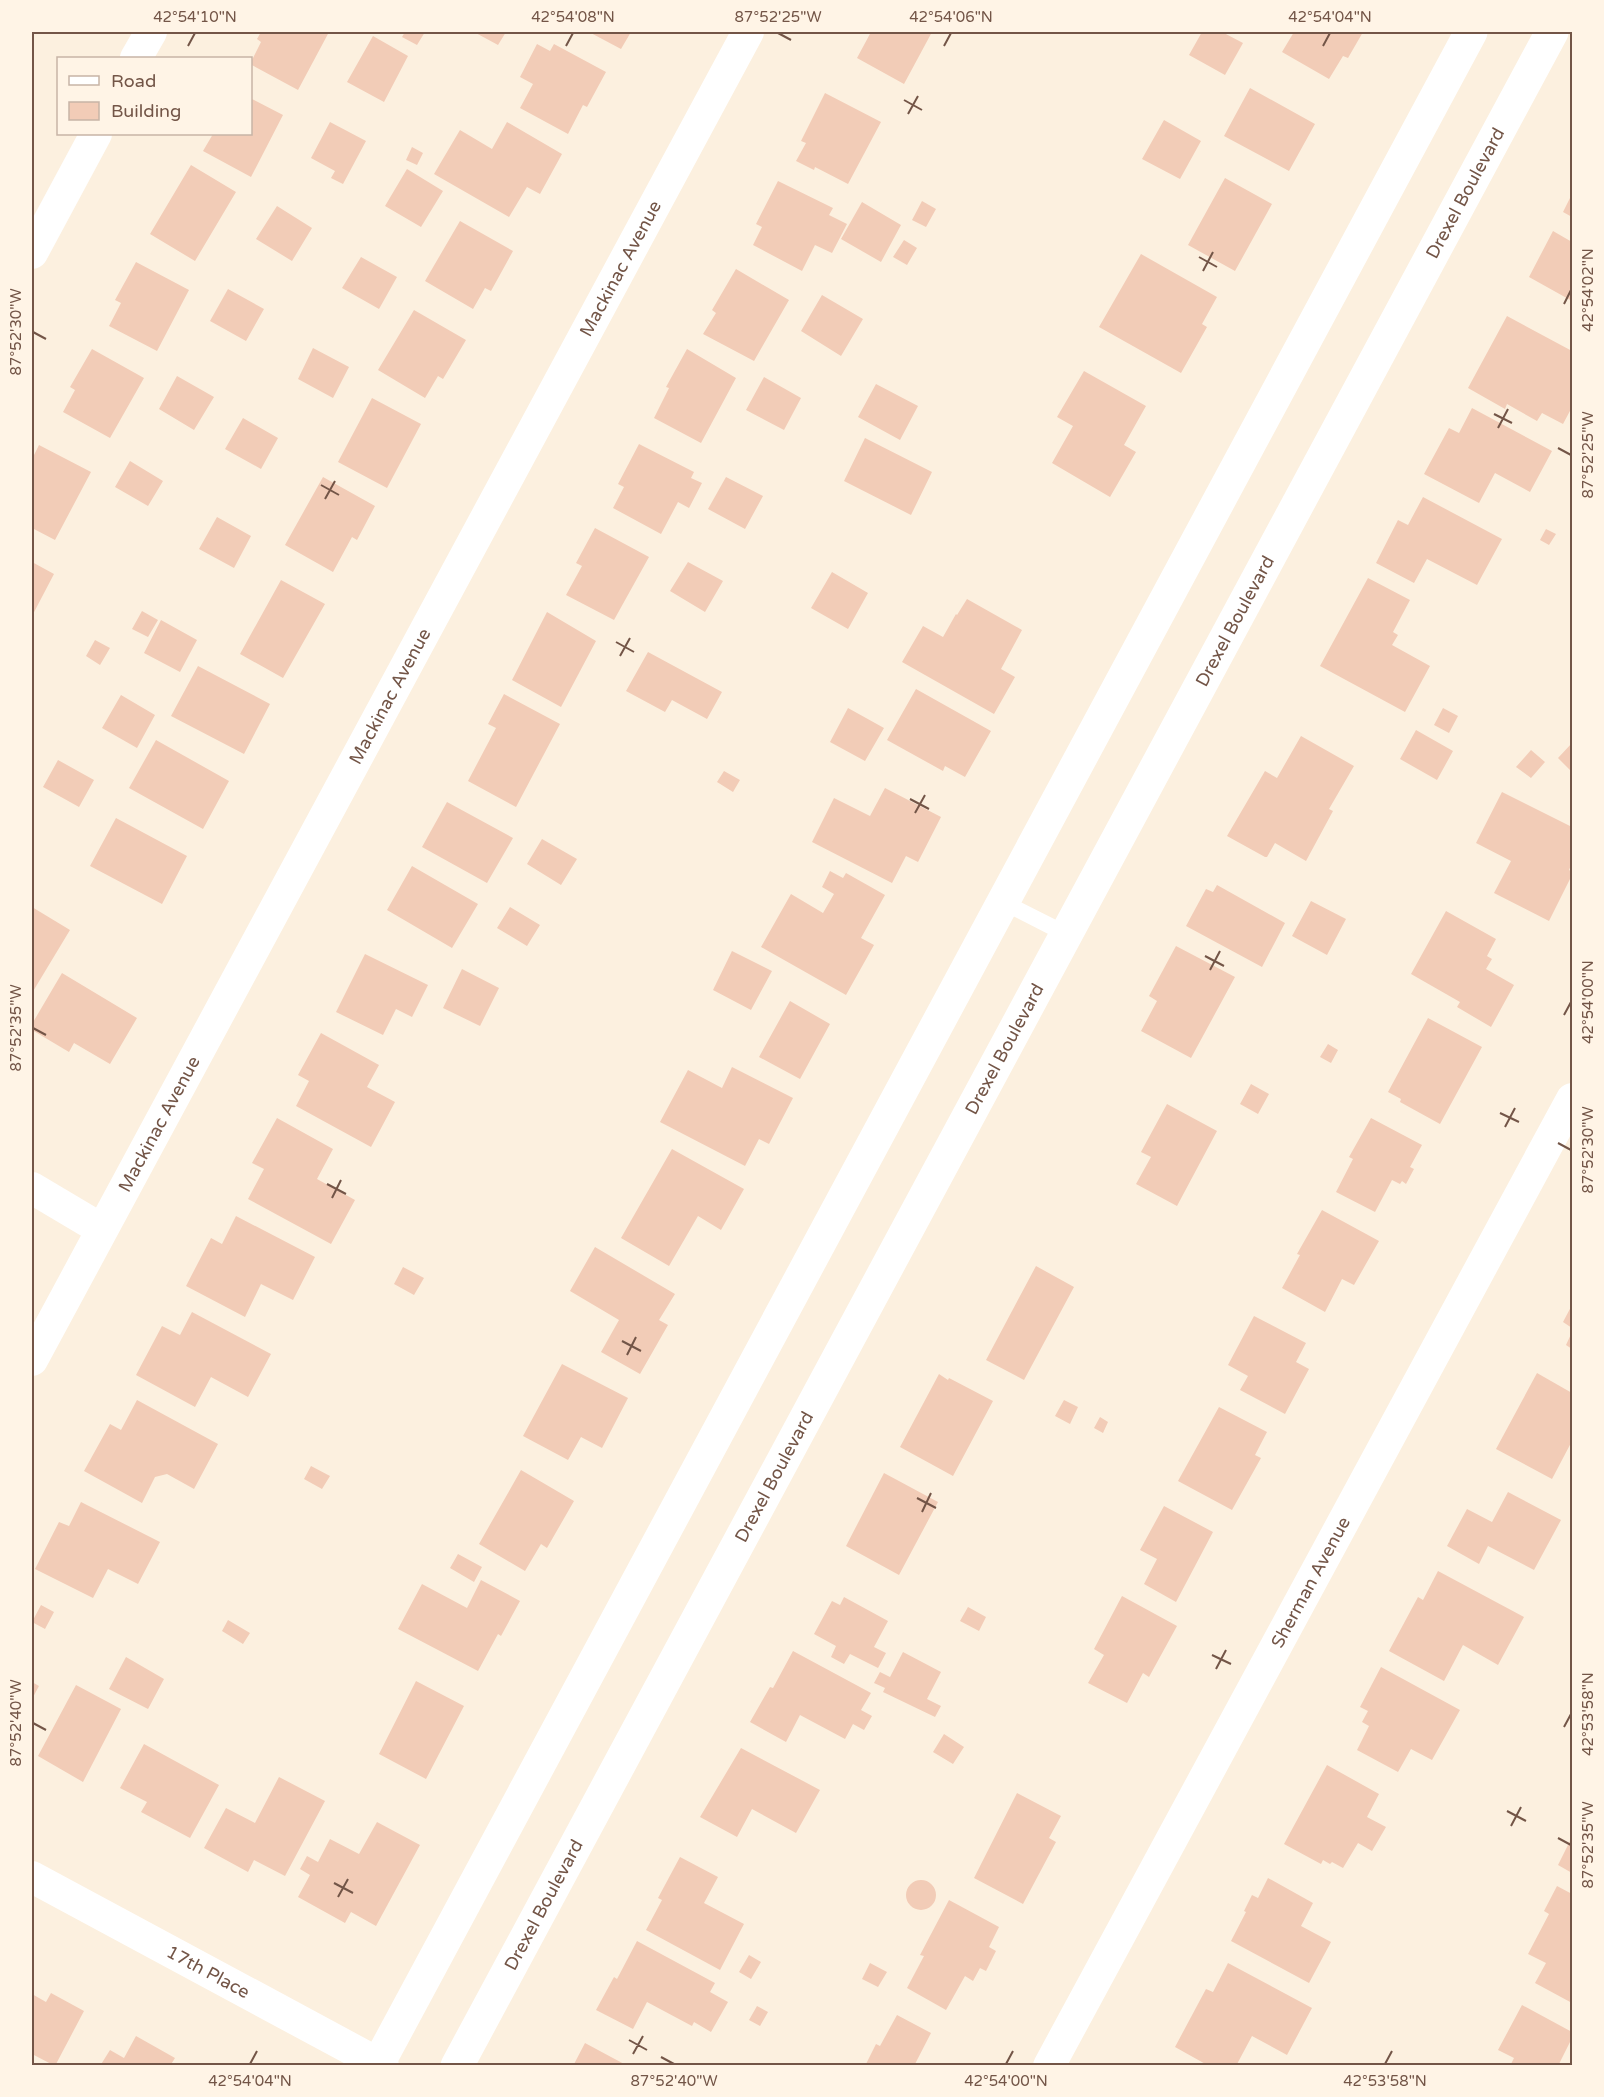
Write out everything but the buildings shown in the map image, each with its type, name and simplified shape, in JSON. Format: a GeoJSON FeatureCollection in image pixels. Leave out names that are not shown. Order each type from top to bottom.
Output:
{"type":"FeatureCollection","features":[{"type":"Feature","properties":{"kind":"street"},"geometry":{"type":"LineString","coordinates":[[137,57],[151,32]]}},
{"type":"Feature","properties":{"kind":"street","name":"Mackinac Avenue"},"geometry":{"type":"LineString","coordinates":[[32,1360],[748,32]]}},
{"type":"Feature","properties":{"kind":"street"},"geometry":{"type":"LineString","coordinates":[[379,2065],[1471,32]]}},
{"type":"Feature","properties":{"kind":"street","name":"Drexel Boulevard"},"geometry":{"type":"LineString","coordinates":[[457,2066],[1552,32]]}},
{"type":"Feature","properties":{"kind":"street"},"geometry":{"type":"LineString","coordinates":[[32,253],[95,135]]}},
{"type":"Feature","properties":{"kind":"street","name":"Sherman Avenue"},"geometry":{"type":"LineString","coordinates":[[1048,2066],[1572,1099]]}},
{"type":"Feature","properties":{"kind":"street"},"geometry":{"type":"LineString","coordinates":[[32,1188],[101,1229]]}},
{"type":"Feature","properties":{"kind":"street","name":"17th Place"},"geometry":{"type":"LineString","coordinates":[[32,1877],[379,2065]]}},
{"type":"Feature","properties":{"kind":"lane"},"geometry":{"type":"LineString","coordinates":[[1003,902],[1066,934]]}}]}
